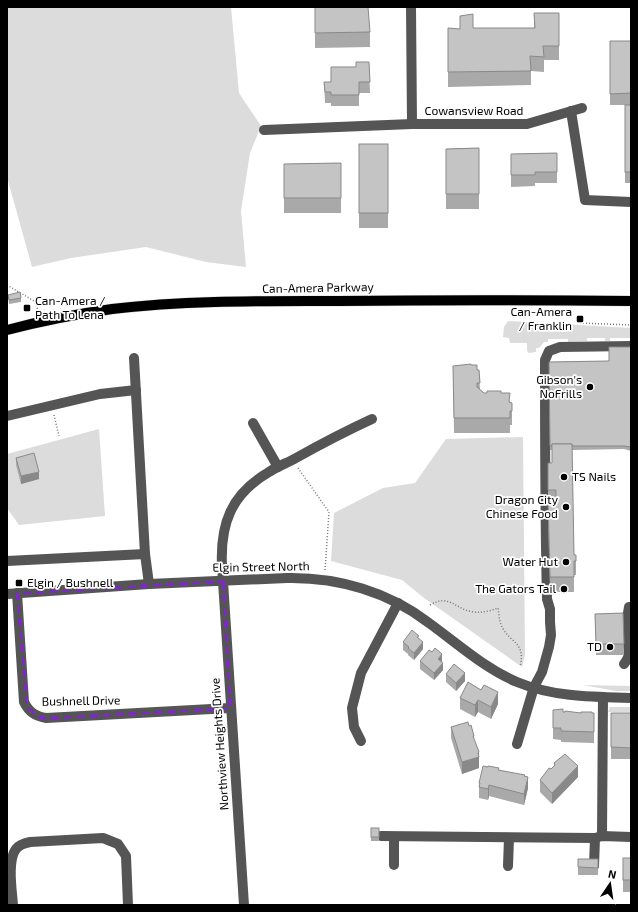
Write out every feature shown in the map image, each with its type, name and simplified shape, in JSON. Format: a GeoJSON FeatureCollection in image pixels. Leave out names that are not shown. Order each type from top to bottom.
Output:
{"type":"FeatureCollection","features":[{"type":"Feature","properties":{"kind":"main road","name":"Can-Amera Parkway"},"geometry":{"type":"LineString","coordinates":[[7,330],[43,321],[112,309],[192,304],[493,300],[631,301]]}},
{"type":"Feature","properties":{"kind":"street","name":"Cowansview Road"},"geometry":{"type":"LineString","coordinates":[[411,7],[412,124]]}},
{"type":"Feature","properties":{"kind":"street","name":"Cowansview Road"},"geometry":{"type":"LineString","coordinates":[[264,130],[412,124],[527,124],[582,108]]}},
{"type":"Feature","properties":{"kind":"street"},"geometry":{"type":"LineString","coordinates":[[571,111],[585,200],[631,202]]}},
{"type":"Feature","properties":{"kind":"street"},"geometry":{"type":"LineString","coordinates":[[517,744],[530,705],[534,687],[542,672],[551,635],[550,609],[547,599],[545,533],[545,360],[549,351],[560,347],[631,346]]}},
{"type":"Feature","properties":{"kind":"street"},"geometry":{"type":"LineString","coordinates":[[134,358],[145,554],[149,584]]}},
{"type":"Feature","properties":{"kind":"street"},"geometry":{"type":"LineString","coordinates":[[7,416],[100,394],[136,390]]}},
{"type":"Feature","properties":{"kind":"street","name":"Northview Heights Drive"},"geometry":{"type":"LineString","coordinates":[[244,905],[230,708],[223,581],[222,539],[228,515],[241,495],[256,481],[278,467],[372,419]]}},
{"type":"Feature","properties":{"kind":"street"},"geometry":{"type":"LineString","coordinates":[[253,423],[278,467]]}},
{"type":"Feature","properties":{"kind":"street"},"geometry":{"type":"LineString","coordinates":[[7,561],[145,554]]}},
{"type":"Feature","properties":{"kind":"street","name":"Elgin Street North"},"geometry":{"type":"LineString","coordinates":[[12,593],[149,584],[300,578],[324,580],[366,589],[398,603],[424,619],[470,655],[492,669],[519,682],[565,695],[631,698]]}},
{"type":"Feature","properties":{"kind":"street","name":"Bushnell Drive"},"geometry":{"type":"LineString","coordinates":[[12,593],[24,702],[32,713],[38,717],[46,718],[230,708]]}},
{"type":"Feature","properties":{"kind":"street"},"geometry":{"type":"LineString","coordinates":[[361,741],[354,727],[352,708],[361,673],[398,603]]}},
{"type":"Feature","properties":{"kind":"street"},"geometry":{"type":"LineString","coordinates":[[624,664],[630,651],[627,641],[629,607]]}},
{"type":"Feature","properties":{"kind":"street"},"geometry":{"type":"LineString","coordinates":[[594,866],[598,837],[603,697]]}},
{"type":"Feature","properties":{"kind":"street"},"geometry":{"type":"LineString","coordinates":[[382,836],[509,838],[631,837]]}},
{"type":"Feature","properties":{"kind":"street"},"geometry":{"type":"LineString","coordinates":[[394,837],[394,865]]}},
{"type":"Feature","properties":{"kind":"street"},"geometry":{"type":"LineString","coordinates":[[13,905],[12,856],[16,849],[22,844],[30,842],[103,838],[118,844],[123,849],[126,856],[128,905]]}},
{"type":"Feature","properties":{"kind":"street"},"geometry":{"type":"LineString","coordinates":[[508,866],[509,838]]}},
{"type":"Feature","properties":{"kind":"path"},"geometry":{"type":"LineString","coordinates":[[7,284],[34,301],[43,321]]}},
{"type":"Feature","properties":{"kind":"path"},"geometry":{"type":"LineString","coordinates":[[580,323],[631,325]]}},
{"type":"Feature","properties":{"kind":"path"},"geometry":{"type":"LineString","coordinates":[[52,405],[59,436]]}},
{"type":"Feature","properties":{"kind":"path"},"geometry":{"type":"LineString","coordinates":[[293,460],[329,512],[324,580]]}},
{"type":"Feature","properties":{"kind":"path"},"geometry":{"type":"LineString","coordinates":[[430,605],[438,601],[446,600],[472,612],[485,612],[498,608],[502,627],[519,648],[523,656],[520,667]]}},
{"type":"Feature","properties":{"kind":"highlighted area"},"geometry":{"type":"Polygon","coordinates":[[[223,581],[230,708],[46,718],[38,717],[27,707],[17,593],[223,581]]]}},
{"type":"Feature","properties":{"kind":"shaded area"},"geometry":{"type":"Polygon","coordinates":[[[7,7],[231,7],[239,93],[261,126],[250,153],[241,211],[246,267],[206,262],[146,247],[71,258],[32,267],[7,177],[7,7]]]}},
{"type":"Feature","properties":{"kind":"shaded area"},"geometry":{"type":"Polygon","coordinates":[[[508,321],[631,328],[631,338],[610,338],[610,341],[605,341],[605,338],[587,338],[587,341],[568,342],[568,339],[548,339],[548,342],[544,342],[539,348],[536,348],[536,352],[529,353],[527,351],[527,343],[510,343],[509,338],[503,337],[504,327],[508,321]]]}},
{"type":"Feature","properties":{"kind":"shaded area"},"geometry":{"type":"Polygon","coordinates":[[[99,429],[105,516],[19,525],[7,508],[7,454],[99,429]]]}},
{"type":"Feature","properties":{"kind":"shaded area"},"geometry":{"type":"Polygon","coordinates":[[[523,437],[525,655],[522,667],[424,598],[402,580],[331,561],[334,513],[383,488],[415,483],[446,439],[523,437]]]}},
{"type":"Feature","properties":{"kind":"shaded area"},"geometry":{"type":"Polygon","coordinates":[[[583,685],[631,686],[631,691],[616,691],[583,685]]]}},
{"type":"Feature","properties":{"kind":"shaded area"},"geometry":{"type":"Polygon","coordinates":[[[610,707],[631,707],[631,712],[608,712],[610,707]]]}},
{"type":"Feature","properties":{"kind":"building"},"geometry":{"type":"Polygon","coordinates":[[[315,7],[368,7],[370,32],[315,33],[315,7]]]}},
{"type":"Feature","properties":{"kind":"building"},"geometry":{"type":"Polygon","coordinates":[[[534,13],[559,13],[559,46],[543,46],[544,57],[530,56],[531,71],[448,72],[448,28],[460,29],[460,16],[473,14],[473,28],[535,28],[534,13]]]}},
{"type":"Feature","properties":{"kind":"building"},"geometry":{"type":"Polygon","coordinates":[[[610,41],[631,41],[631,93],[610,94],[610,41]]]}},
{"type":"Feature","properties":{"kind":"building"},"geometry":{"type":"Polygon","coordinates":[[[356,62],[369,62],[370,82],[359,82],[359,95],[331,95],[331,92],[325,92],[324,82],[331,82],[331,67],[356,67],[356,62]]]}},
{"type":"Feature","properties":{"kind":"building"},"geometry":{"type":"Polygon","coordinates":[[[625,105],[631,105],[631,172],[625,172],[625,105]]]}},
{"type":"Feature","properties":{"kind":"building"},"geometry":{"type":"Polygon","coordinates":[[[359,144],[388,144],[388,213],[359,213],[359,144]]]}},
{"type":"Feature","properties":{"kind":"building"},"geometry":{"type":"Polygon","coordinates":[[[479,148],[479,194],[446,194],[446,149],[479,148]]]}},
{"type":"Feature","properties":{"kind":"building"},"geometry":{"type":"Polygon","coordinates":[[[557,153],[557,172],[535,172],[535,175],[511,175],[511,154],[557,153]]]}},
{"type":"Feature","properties":{"kind":"building"},"geometry":{"type":"Polygon","coordinates":[[[341,163],[341,198],[284,198],[284,164],[341,163]]]}},
{"type":"Feature","properties":{"kind":"building"},"geometry":{"type":"Polygon","coordinates":[[[20,292],[21,298],[9,300],[8,295],[20,292]]]}},
{"type":"Feature","properties":{"kind":"building","name":"Gibson's NoFrills"},"geometry":{"type":"Polygon","coordinates":[[[609,347],[631,347],[631,447],[572,446],[572,444],[552,444],[552,446],[550,446],[549,362],[609,361],[609,347]]]}},
{"type":"Feature","properties":{"kind":"building"},"geometry":{"type":"Polygon","coordinates":[[[471,364],[477,365],[480,383],[477,383],[477,387],[484,393],[487,393],[487,391],[501,391],[501,393],[510,393],[509,402],[512,403],[512,411],[510,411],[510,418],[454,418],[453,366],[471,364]]]}},
{"type":"Feature","properties":{"kind":"building"},"geometry":{"type":"Polygon","coordinates":[[[552,444],[572,444],[574,555],[576,555],[576,561],[574,561],[574,577],[550,577],[548,499],[556,499],[556,490],[548,490],[548,463],[552,463],[552,444]]]}},
{"type":"Feature","properties":{"kind":"building"},"geometry":{"type":"Polygon","coordinates":[[[34,453],[39,472],[21,476],[16,458],[34,453]]]}},
{"type":"Feature","properties":{"kind":"building","name":"TD"},"geometry":{"type":"Polygon","coordinates":[[[623,613],[624,644],[596,644],[595,614],[623,613]]]}},
{"type":"Feature","properties":{"kind":"building"},"geometry":{"type":"Polygon","coordinates":[[[412,630],[423,642],[414,653],[403,642],[412,630]]]}},
{"type":"Feature","properties":{"kind":"building"},"geometry":{"type":"Polygon","coordinates":[[[435,648],[442,654],[438,659],[443,663],[434,673],[420,661],[429,650],[432,652],[435,648]]]}},
{"type":"Feature","properties":{"kind":"building"},"geometry":{"type":"Polygon","coordinates":[[[454,664],[465,673],[456,683],[446,674],[454,664]]]}},
{"type":"Feature","properties":{"kind":"building"},"geometry":{"type":"Polygon","coordinates":[[[468,682],[481,690],[484,685],[498,692],[491,707],[478,700],[475,705],[460,698],[468,682]]]}},
{"type":"Feature","properties":{"kind":"building"},"geometry":{"type":"Polygon","coordinates":[[[563,709],[563,712],[594,713],[594,732],[561,731],[561,728],[553,728],[553,710],[563,709]]]}},
{"type":"Feature","properties":{"kind":"building"},"geometry":{"type":"Polygon","coordinates":[[[611,713],[631,713],[631,748],[611,747],[611,713]]]}},
{"type":"Feature","properties":{"kind":"building"},"geometry":{"type":"Polygon","coordinates":[[[468,722],[469,726],[471,725],[473,736],[479,752],[479,757],[462,762],[451,727],[468,722]]]}},
{"type":"Feature","properties":{"kind":"building"},"geometry":{"type":"Polygon","coordinates":[[[565,754],[578,766],[552,793],[540,780],[549,768],[551,769],[555,765],[554,763],[565,754]]]}},
{"type":"Feature","properties":{"kind":"building"},"geometry":{"type":"Polygon","coordinates":[[[483,766],[499,768],[498,770],[525,775],[524,776],[528,777],[524,794],[489,785],[488,789],[479,787],[483,766]]]}},
{"type":"Feature","properties":{"kind":"building"},"geometry":{"type":"Polygon","coordinates":[[[371,828],[379,828],[379,837],[371,837],[371,828]]]}},
{"type":"Feature","properties":{"kind":"building"},"geometry":{"type":"Polygon","coordinates":[[[623,858],[631,858],[631,880],[623,880],[623,858]]]}},
{"type":"Feature","properties":{"kind":"building"},"geometry":{"type":"Polygon","coordinates":[[[578,859],[598,859],[598,868],[578,867],[578,859]]]}},
{"type":"Feature","properties":{"kind":"place","name":"Can-Amera / Path To Lena"},"geometry":{"type":"Point","coordinates":[27,308]}},
{"type":"Feature","properties":{"kind":"place","name":"Can-Amera / Franklin"},"geometry":{"type":"Point","coordinates":[580,319]}},
{"type":"Feature","properties":{"kind":"place","name":"Gibson's NoFrills"},"geometry":{"type":"Point","coordinates":[590,387]}},
{"type":"Feature","properties":{"kind":"place","name":"TS Nails"},"geometry":{"type":"Point","coordinates":[564,477]}},
{"type":"Feature","properties":{"kind":"place","name":"Dragon City Chinese Food"},"geometry":{"type":"Point","coordinates":[566,507]}},
{"type":"Feature","properties":{"kind":"place","name":"Water Hut"},"geometry":{"type":"Point","coordinates":[566,562]}},
{"type":"Feature","properties":{"kind":"place","name":"Elgin / Bushnell"},"geometry":{"type":"Point","coordinates":[19,583]}},
{"type":"Feature","properties":{"kind":"place","name":"The Gators Tail"},"geometry":{"type":"Point","coordinates":[564,589]}},
{"type":"Feature","properties":{"kind":"place","name":"TD"},"geometry":{"type":"Point","coordinates":[610,647]}}]}
